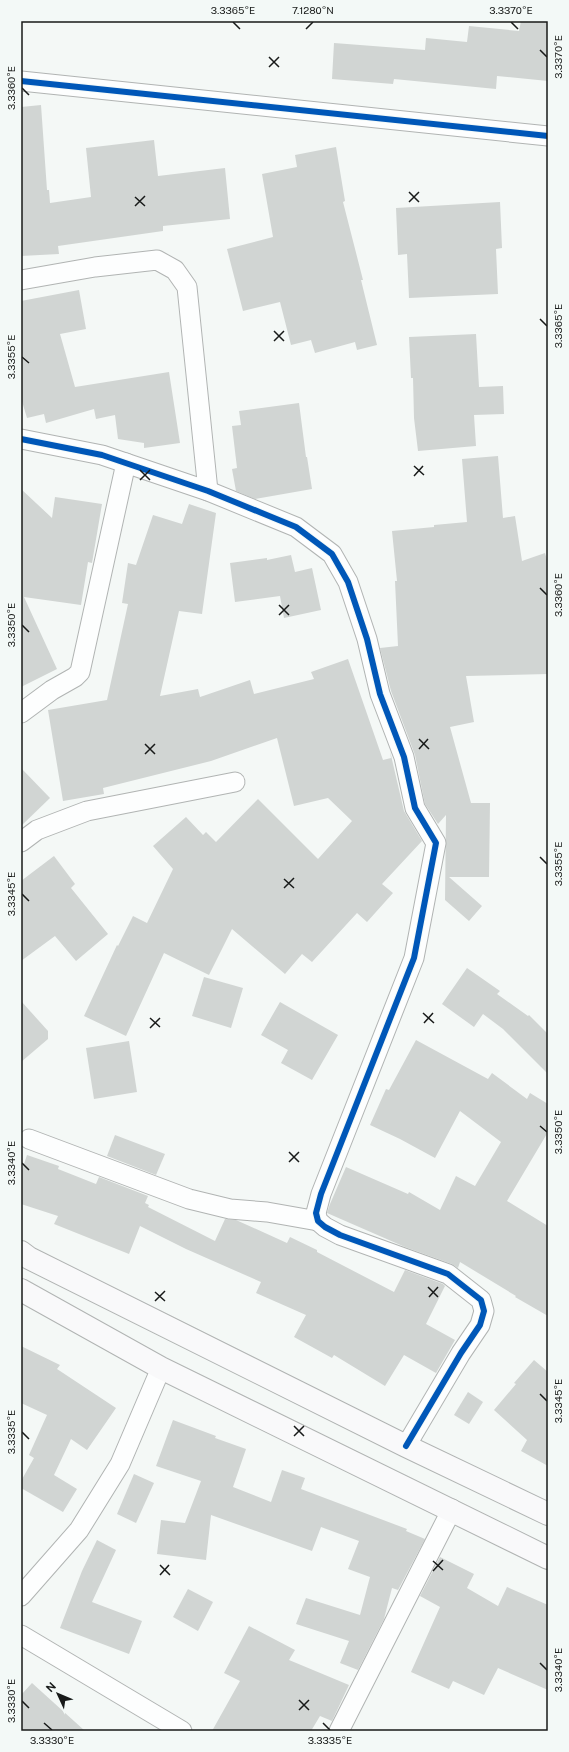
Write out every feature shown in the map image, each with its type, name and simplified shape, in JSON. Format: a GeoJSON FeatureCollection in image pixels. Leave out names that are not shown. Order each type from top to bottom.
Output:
{"type":"FeatureCollection","features":[{"type":"Feature","properties":{"kind":"main road"},"geometry":{"type":"LineString","coordinates":[[21,1252],[36,1262],[406,1446],[548,1514]]}},
{"type":"Feature","properties":{"kind":"main road"},"geometry":{"type":"LineString","coordinates":[[21,1290],[161,1368],[382,1478],[452,1509],[548,1558]]}},
{"type":"Feature","properties":{"kind":"street"},"geometry":{"type":"LineString","coordinates":[[21,81],[548,136]]}},
{"type":"Feature","properties":{"kind":"street"},"geometry":{"type":"LineString","coordinates":[[21,280],[95,267],[157,260],[175,270],[187,287],[208,491]]}},
{"type":"Feature","properties":{"kind":"street"},"geometry":{"type":"LineString","coordinates":[[21,439],[102,455],[208,491],[296,527],[332,554],[348,582],[367,639],[380,694],[404,757],[415,808],[436,843],[414,958],[321,1194],[316,1213],[318,1221]]}},
{"type":"Feature","properties":{"kind":"street"},"geometry":{"type":"LineString","coordinates":[[21,713],[52,690],[75,677],[80,672],[126,464]]}},
{"type":"Feature","properties":{"kind":"street"},"geometry":{"type":"LineString","coordinates":[[21,842],[37,830],[87,811],[235,782]]}},
{"type":"Feature","properties":{"kind":"street"},"geometry":{"type":"LineString","coordinates":[[29,1139],[189,1200],[230,1209],[267,1212],[318,1221],[325,1227],[340,1235],[448,1274],[481,1300],[484,1311],[480,1325],[406,1446]]}},
{"type":"Feature","properties":{"kind":"street"},"geometry":{"type":"LineString","coordinates":[[21,1596],[79,1530],[120,1464],[161,1368]]}},
{"type":"Feature","properties":{"kind":"street"},"geometry":{"type":"LineString","coordinates":[[340,1731],[452,1509]]}},
{"type":"Feature","properties":{"kind":"street"},"geometry":{"type":"LineString","coordinates":[[21,1635],[182,1731]]}},
{"type":"Feature","properties":{"kind":"building"},"geometry":{"type":"Polygon","coordinates":[[[521,21],[548,21],[548,81],[497,76],[496,89],[394,79],[393,84],[332,79],[334,43],[425,50],[426,38],[467,42],[469,26],[519,31],[521,21]]]}},
{"type":"Feature","properties":{"kind":"building"},"geometry":{"type":"Polygon","coordinates":[[[41,105],[47,190],[49,190],[50,203],[91,197],[86,148],[154,140],[158,176],[225,168],[230,219],[163,226],[163,231],[58,246],[59,254],[21,256],[21,107],[41,105]]]}},
{"type":"Feature","properties":{"kind":"building"},"geometry":{"type":"Polygon","coordinates":[[[336,147],[345,201],[343,202],[363,280],[361,280],[377,345],[357,350],[355,342],[315,353],[311,340],[291,345],[280,302],[243,311],[227,249],[273,237],[262,174],[297,167],[295,155],[336,147]]]}},
{"type":"Feature","properties":{"kind":"building"},"geometry":{"type":"Polygon","coordinates":[[[500,202],[502,248],[496,249],[498,294],[409,298],[407,254],[398,255],[396,208],[500,202]]]}},
{"type":"Feature","properties":{"kind":"building"},"geometry":{"type":"Polygon","coordinates":[[[79,290],[86,329],[60,334],[75,387],[169,372],[180,443],[144,448],[144,443],[118,439],[115,415],[96,419],[94,409],[46,423],[44,414],[27,418],[21,398],[21,301],[79,290]]]}},
{"type":"Feature","properties":{"kind":"building"},"geometry":{"type":"Polygon","coordinates":[[[476,334],[479,387],[503,386],[504,414],[474,415],[476,446],[418,451],[414,418],[413,378],[411,378],[409,337],[476,334]]]}},
{"type":"Feature","properties":{"kind":"building"},"geometry":{"type":"Polygon","coordinates":[[[299,403],[312,489],[255,499],[236,491],[232,469],[237,468],[232,426],[241,425],[239,411],[299,403]]]}},
{"type":"Feature","properties":{"kind":"building"},"geometry":{"type":"Polygon","coordinates":[[[498,456],[503,518],[515,516],[522,561],[545,553],[548,563],[548,674],[466,676],[474,722],[450,727],[471,803],[490,803],[489,877],[449,877],[482,906],[469,921],[445,900],[446,815],[438,824],[425,804],[415,755],[391,691],[380,648],[398,646],[395,581],[397,581],[392,531],[467,522],[462,459],[498,456]]]}},
{"type":"Feature","properties":{"kind":"building"},"geometry":{"type":"Polygon","coordinates":[[[21,489],[52,518],[55,497],[102,504],[92,563],[88,562],[81,605],[24,597],[57,669],[21,687],[21,489]]]}},
{"type":"Feature","properties":{"kind":"building"},"geometry":{"type":"Polygon","coordinates":[[[189,504],[216,513],[202,614],[179,611],[160,696],[198,689],[200,697],[250,680],[254,694],[314,679],[311,672],[348,659],[383,760],[391,758],[390,751],[404,811],[422,841],[382,884],[393,893],[367,922],[357,913],[312,962],[302,954],[285,974],[232,929],[209,975],[164,953],[126,1036],[84,1016],[117,945],[118,946],[133,916],[147,923],[173,869],[153,846],[186,817],[203,835],[206,832],[216,842],[258,799],[318,859],[352,821],[328,798],[294,806],[277,738],[211,761],[103,788],[104,794],[63,801],[48,710],[107,700],[128,604],[122,603],[128,563],[136,565],[153,515],[182,524],[189,504]]]}},
{"type":"Feature","properties":{"kind":"building"},"geometry":{"type":"Polygon","coordinates":[[[291,555],[295,572],[312,568],[321,610],[284,618],[280,596],[235,602],[230,563],[267,558],[267,560],[291,555]]]}},
{"type":"Feature","properties":{"kind":"building"},"geometry":{"type":"Polygon","coordinates":[[[21,768],[50,798],[21,826],[21,768]]]}},
{"type":"Feature","properties":{"kind":"building"},"geometry":{"type":"Polygon","coordinates":[[[54,856],[75,884],[71,888],[108,934],[76,961],[55,936],[21,961],[21,881],[54,856]]]}},
{"type":"Feature","properties":{"kind":"building"},"geometry":{"type":"Polygon","coordinates":[[[467,968],[500,991],[497,994],[528,1016],[529,1015],[548,1034],[548,1074],[503,1029],[483,1014],[474,1027],[442,1004],[467,968]]]}},
{"type":"Feature","properties":{"kind":"building"},"geometry":{"type":"Polygon","coordinates":[[[204,977],[243,988],[231,1028],[192,1016],[204,977]]]}},
{"type":"Feature","properties":{"kind":"building"},"geometry":{"type":"Polygon","coordinates":[[[21,1001],[48,1031],[48,1039],[21,1062],[21,1001]]]}},
{"type":"Feature","properties":{"kind":"building"},"geometry":{"type":"Polygon","coordinates":[[[280,1002],[338,1035],[312,1080],[281,1063],[288,1050],[261,1035],[280,1002]]]}},
{"type":"Feature","properties":{"kind":"building"},"geometry":{"type":"Polygon","coordinates":[[[416,1040],[488,1079],[492,1073],[527,1099],[530,1093],[548,1104],[548,1132],[507,1201],[548,1226],[548,1316],[460,1262],[458,1268],[452,1264],[405,1247],[327,1213],[346,1167],[408,1194],[409,1192],[440,1210],[456,1176],[475,1186],[501,1142],[460,1111],[435,1158],[370,1125],[386,1089],[389,1090],[416,1040]]]}},
{"type":"Feature","properties":{"kind":"building"},"geometry":{"type":"Polygon","coordinates":[[[129,1041],[137,1092],[94,1099],[86,1048],[129,1041]]]}},
{"type":"Feature","properties":{"kind":"building"},"geometry":{"type":"Polygon","coordinates":[[[115,1135],[165,1154],[156,1175],[107,1156],[115,1135]]]}},
{"type":"Feature","properties":{"kind":"building"},"geometry":{"type":"Polygon","coordinates":[[[27,1155],[59,1166],[58,1169],[96,1184],[99,1177],[148,1196],[145,1203],[149,1205],[148,1207],[215,1241],[225,1219],[236,1220],[287,1243],[290,1237],[394,1292],[405,1270],[443,1284],[445,1286],[426,1324],[455,1340],[436,1373],[404,1355],[385,1386],[334,1355],[332,1358],[294,1337],[306,1315],[256,1293],[261,1282],[186,1249],[140,1226],[129,1254],[54,1224],[58,1216],[21,1204],[21,1173],[27,1155]]]}},
{"type":"Feature","properties":{"kind":"building"},"geometry":{"type":"Polygon","coordinates":[[[21,1346],[60,1365],[57,1369],[116,1408],[87,1450],[71,1439],[54,1475],[77,1489],[63,1512],[21,1488],[21,1481],[34,1458],[29,1455],[47,1415],[21,1403],[21,1346]]]}},
{"type":"Feature","properties":{"kind":"building"},"geometry":{"type":"Polygon","coordinates":[[[534,1360],[548,1372],[548,1466],[521,1451],[527,1440],[494,1410],[516,1384],[514,1383],[534,1360]]]}},
{"type":"Feature","properties":{"kind":"building"},"geometry":{"type":"Polygon","coordinates":[[[468,1392],[483,1402],[469,1424],[454,1415],[468,1392]]]}},
{"type":"Feature","properties":{"kind":"building"},"geometry":{"type":"Polygon","coordinates":[[[173,1420],[216,1436],[215,1438],[246,1449],[233,1487],[271,1502],[282,1470],[305,1478],[301,1489],[407,1529],[406,1531],[425,1539],[398,1590],[392,1588],[384,1619],[358,1670],[340,1663],[349,1641],[296,1624],[306,1598],[360,1615],[370,1577],[348,1569],[359,1541],[321,1527],[312,1551],[211,1515],[206,1560],[157,1554],[161,1520],[185,1523],[201,1481],[156,1466],[173,1420]]]}},
{"type":"Feature","properties":{"kind":"building"},"geometry":{"type":"Polygon","coordinates":[[[134,1474],[154,1483],[136,1523],[117,1514],[134,1474]]]}},
{"type":"Feature","properties":{"kind":"building"},"geometry":{"type":"Polygon","coordinates":[[[97,1540],[116,1550],[92,1602],[142,1621],[129,1654],[60,1628],[82,1571],[97,1540]]]}},
{"type":"Feature","properties":{"kind":"building"},"geometry":{"type":"Polygon","coordinates":[[[440,1557],[474,1574],[467,1588],[498,1606],[507,1587],[548,1605],[548,1690],[498,1668],[484,1695],[453,1681],[449,1689],[411,1672],[440,1607],[420,1596],[440,1557]]]}},
{"type":"Feature","properties":{"kind":"building"},"geometry":{"type":"Polygon","coordinates":[[[188,1589],[213,1602],[198,1631],[173,1617],[188,1589]]]}},
{"type":"Feature","properties":{"kind":"building"},"geometry":{"type":"Polygon","coordinates":[[[249,1626],[295,1650],[289,1660],[349,1685],[332,1721],[320,1716],[311,1731],[212,1731],[240,1681],[224,1673],[249,1626]]]}},
{"type":"Feature","properties":{"kind":"building"},"geometry":{"type":"Polygon","coordinates":[[[32,1683],[85,1731],[21,1731],[21,1695],[32,1683]]]}},
{"type":"Feature","properties":{"kind":"cycle path"},"geometry":{"type":"LineString","coordinates":[[21,81],[548,136]]}},
{"type":"Feature","properties":{"kind":"cycle path"},"geometry":{"type":"LineString","coordinates":[[21,439],[102,455],[208,491],[296,527],[332,554],[348,582],[367,639],[380,694],[404,757],[415,808],[436,843],[414,958],[321,1194],[316,1213],[318,1221],[325,1227],[340,1235],[448,1274],[481,1300],[484,1311],[480,1325],[461,1353],[406,1446]]}}]}
